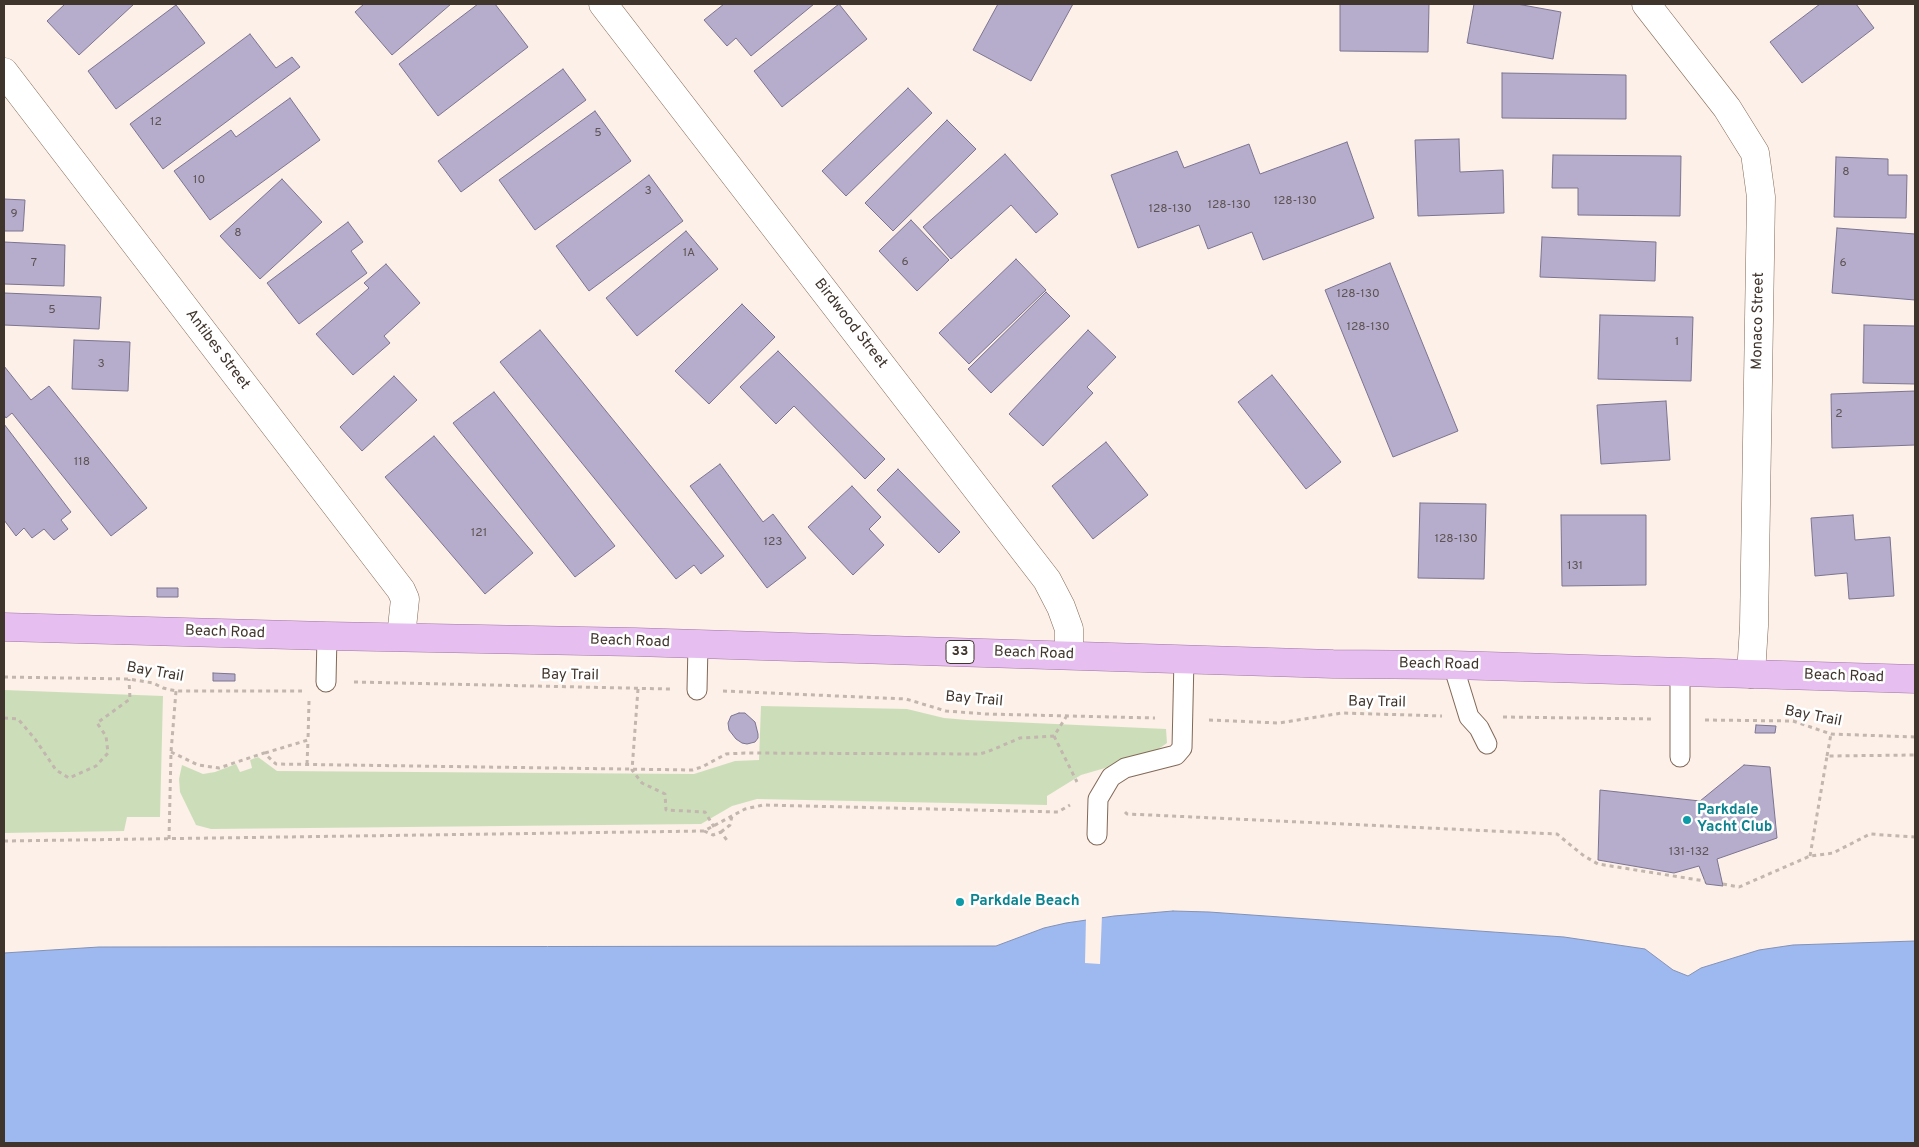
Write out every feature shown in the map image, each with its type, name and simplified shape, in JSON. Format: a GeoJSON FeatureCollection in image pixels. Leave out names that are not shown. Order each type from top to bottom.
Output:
{"type":"FeatureCollection","features":[{"type":"Feature","properties":{"kind":"main road","name":"Beach Road"},"geometry":{"type":"LineString","coordinates":[[4,627],[635,642],[1915,679]]}},
{"type":"Feature","properties":{"kind":"street","name":"Birdwood Street"},"geometry":{"type":"LineString","coordinates":[[604,4],[1047,580],[1061,607],[1069,629],[1069,655]]}},
{"type":"Feature","properties":{"kind":"street","name":"Monaco Street"},"geometry":{"type":"LineString","coordinates":[[1646,4],[1727,108],[1755,153],[1761,197],[1752,674]]}},
{"type":"Feature","properties":{"kind":"street","name":"Antibes Street"},"geometry":{"type":"LineString","coordinates":[[4,72],[402,590],[405,599],[401,637]]}},
{"type":"Feature","properties":{"kind":"lane"},"geometry":{"type":"LineString","coordinates":[[326,682],[328,636]]}},
{"type":"Feature","properties":{"kind":"lane"},"geometry":{"type":"LineString","coordinates":[[697,690],[698,645]]}},
{"type":"Feature","properties":{"kind":"lane"},"geometry":{"type":"LineString","coordinates":[[1097,835],[1098,799],[1111,777],[1125,768],[1176,755],[1182,748],[1184,659]]}},
{"type":"Feature","properties":{"kind":"lane"},"geometry":{"type":"LineString","coordinates":[[1452,665],[1469,717],[1479,728],[1487,744]]}},
{"type":"Feature","properties":{"kind":"lane"},"geometry":{"type":"LineString","coordinates":[[1680,672],[1680,757]]}},
{"type":"Feature","properties":{"kind":"path","name":"Bay Trail"},"geometry":{"type":"LineString","coordinates":[[4,677],[129,679],[152,682],[163,688],[176,690],[309,691],[326,682],[697,690],[906,699],[946,711],[1067,717],[1279,722],[1342,713],[1469,717],[1793,721],[1831,734],[1915,737]]}},
{"type":"Feature","properties":{"kind":"path"},"geometry":{"type":"LineString","coordinates":[[4,718],[18,719],[56,770],[68,778],[96,766],[108,753],[106,736],[97,723],[130,699],[129,679]]}},
{"type":"Feature","properties":{"kind":"path"},"geometry":{"type":"LineString","coordinates":[[638,689],[632,770],[642,783],[665,794],[666,810],[705,812],[714,827]]}},
{"type":"Feature","properties":{"kind":"path"},"geometry":{"type":"LineString","coordinates":[[169,839],[171,752],[176,690]]}},
{"type":"Feature","properties":{"kind":"path"},"geometry":{"type":"LineString","coordinates":[[307,764],[309,691]]}},
{"type":"Feature","properties":{"kind":"path"},"geometry":{"type":"LineString","coordinates":[[1054,736],[1067,717]]}},
{"type":"Feature","properties":{"kind":"path"},"geometry":{"type":"LineString","coordinates":[[1810,856],[1831,734]]}},
{"type":"Feature","properties":{"kind":"path"},"geometry":{"type":"LineString","coordinates":[[264,753],[276,764],[692,770],[702,767],[726,754],[979,754],[1020,738],[1054,736]]}},
{"type":"Feature","properties":{"kind":"path"},"geometry":{"type":"LineString","coordinates":[[1054,736],[1079,786]]}},
{"type":"Feature","properties":{"kind":"path"},"geometry":{"type":"LineString","coordinates":[[171,752],[198,765],[219,768],[308,740]]}},
{"type":"Feature","properties":{"kind":"path"},"geometry":{"type":"LineString","coordinates":[[1827,756],[1915,755]]}},
{"type":"Feature","properties":{"kind":"path"},"geometry":{"type":"LineString","coordinates":[[4,841],[704,831],[745,809],[762,805],[1058,812],[1078,800],[1098,799],[1112,800],[1127,814],[1557,834],[1584,856],[1598,864],[1704,881]]}},
{"type":"Feature","properties":{"kind":"path"},"geometry":{"type":"LineString","coordinates":[[704,831],[713,835],[722,832],[730,825],[732,815]]}},
{"type":"Feature","properties":{"kind":"path"},"geometry":{"type":"LineString","coordinates":[[722,832],[729,843]]}},
{"type":"Feature","properties":{"kind":"path"},"geometry":{"type":"LineString","coordinates":[[1723,884],[1739,887],[1810,856],[1833,853],[1870,834],[1915,837]]}},
{"type":"Feature","properties":{"kind":"green space"},"geometry":{"type":"Polygon","coordinates":[[[4,690],[163,696],[160,817],[127,817],[124,831],[4,833],[4,690]]]}},
{"type":"Feature","properties":{"kind":"green space"},"geometry":{"type":"Polygon","coordinates":[[[761,706],[907,709],[944,718],[967,720],[1166,729],[1167,743],[1150,755],[1081,775],[1047,796],[1047,805],[757,799],[732,806],[701,824],[211,829],[196,825],[180,792],[179,779],[182,765],[203,774],[215,772],[236,764],[240,772],[252,768],[250,760],[258,757],[277,771],[694,774],[735,761],[759,760],[761,706]]]}},
{"type":"Feature","properties":{"kind":"water"},"geometry":{"type":"Polygon","coordinates":[[[1173,911],[1564,937],[1645,949],[1673,970],[1688,976],[1701,968],[1759,950],[1793,945],[1915,941],[1915,1143],[4,1143],[4,953],[99,947],[996,946],[1044,928],[1066,923],[1114,916],[1173,911]]]}},
{"type":"Feature","properties":{"kind":"pier"},"geometry":{"type":"Polygon","coordinates":[[[1102,915],[1100,964],[1085,963],[1086,918],[1102,915]]]}},
{"type":"Feature","properties":{"kind":"building"},"geometry":{"type":"Polygon","coordinates":[[[65,4],[134,4],[79,55],[47,21],[65,4]]]}},
{"type":"Feature","properties":{"kind":"building"},"geometry":{"type":"Polygon","coordinates":[[[364,4],[451,4],[392,55],[355,12],[364,4]]]}},
{"type":"Feature","properties":{"kind":"building"},"geometry":{"type":"Polygon","coordinates":[[[478,4],[495,4],[528,47],[438,116],[399,64],[478,4]]]}},
{"type":"Feature","properties":{"kind":"building"},"geometry":{"type":"Polygon","coordinates":[[[724,4],[814,4],[751,56],[736,38],[727,46],[704,20],[724,4]]]}},
{"type":"Feature","properties":{"kind":"building"},"geometry":{"type":"Polygon","coordinates":[[[839,4],[867,39],[782,107],[754,71],[839,4]]]}},
{"type":"Feature","properties":{"kind":"building"},"geometry":{"type":"Polygon","coordinates":[[[998,4],[1073,4],[1031,81],[973,50],[998,4]]]}},
{"type":"Feature","properties":{"kind":"building"},"geometry":{"type":"Polygon","coordinates":[[[1340,4],[1429,4],[1428,52],[1340,51],[1340,4]]]}},
{"type":"Feature","properties":{"kind":"building"},"geometry":{"type":"Polygon","coordinates":[[[1474,4],[1517,4],[1561,12],[1553,59],[1467,43],[1474,4]]]}},
{"type":"Feature","properties":{"kind":"building"},"geometry":{"type":"Polygon","coordinates":[[[1820,4],[1856,4],[1874,28],[1802,83],[1770,42],[1820,4]]]}},
{"type":"Feature","properties":{"kind":"building"},"geometry":{"type":"Polygon","coordinates":[[[176,5],[205,43],[116,109],[88,71],[176,5]]]}},
{"type":"Feature","properties":{"kind":"building"},"geometry":{"type":"Polygon","coordinates":[[[250,34],[276,68],[292,57],[300,67],[163,169],[130,124],[250,34]]]}},
{"type":"Feature","properties":{"kind":"building"},"geometry":{"type":"Polygon","coordinates":[[[563,69],[586,100],[461,192],[438,161],[563,69]]]}},
{"type":"Feature","properties":{"kind":"building"},"geometry":{"type":"Polygon","coordinates":[[[1502,73],[1626,75],[1626,119],[1502,118],[1502,73]]]}},
{"type":"Feature","properties":{"kind":"building"},"geometry":{"type":"Polygon","coordinates":[[[908,88],[932,113],[846,196],[822,171],[908,88]]]}},
{"type":"Feature","properties":{"kind":"building"},"geometry":{"type":"Polygon","coordinates":[[[290,98],[320,140],[210,220],[174,171],[231,130],[236,137],[290,98]]]}},
{"type":"Feature","properties":{"kind":"building"},"geometry":{"type":"Polygon","coordinates":[[[595,111],[631,161],[535,230],[499,180],[595,111]]]}},
{"type":"Feature","properties":{"kind":"building"},"geometry":{"type":"Polygon","coordinates":[[[947,120],[976,149],[893,231],[865,203],[947,120]]]}},
{"type":"Feature","properties":{"kind":"building"},"geometry":{"type":"Polygon","coordinates":[[[1459,139],[1460,172],[1503,170],[1504,213],[1418,216],[1415,140],[1459,139]]]}},
{"type":"Feature","properties":{"kind":"building"},"geometry":{"type":"Polygon","coordinates":[[[1347,142],[1374,218],[1263,260],[1252,232],[1208,249],[1199,225],[1138,248],[1111,175],[1177,151],[1184,168],[1249,144],[1260,174],[1347,142]]]}},
{"type":"Feature","properties":{"kind":"building"},"geometry":{"type":"Polygon","coordinates":[[[1005,154],[1058,214],[1036,233],[1011,205],[951,259],[923,227],[1005,154]]]}},
{"type":"Feature","properties":{"kind":"building"},"geometry":{"type":"Polygon","coordinates":[[[1553,155],[1681,156],[1680,216],[1578,215],[1578,188],[1552,188],[1553,155]]]}},
{"type":"Feature","properties":{"kind":"building"},"geometry":{"type":"Polygon","coordinates":[[[1836,157],[1888,159],[1888,175],[1907,175],[1906,218],[1834,217],[1836,157]]]}},
{"type":"Feature","properties":{"kind":"building"},"geometry":{"type":"Polygon","coordinates":[[[649,175],[683,221],[589,291],[556,246],[649,175]]]}},
{"type":"Feature","properties":{"kind":"building"},"geometry":{"type":"Polygon","coordinates":[[[282,179],[322,222],[260,279],[220,236],[282,179]]]}},
{"type":"Feature","properties":{"kind":"building"},"geometry":{"type":"Polygon","coordinates":[[[4,199],[25,200],[23,231],[4,231],[4,199]]]}},
{"type":"Feature","properties":{"kind":"building"},"geometry":{"type":"Polygon","coordinates":[[[911,220],[949,260],[917,291],[879,251],[911,220]]]}},
{"type":"Feature","properties":{"kind":"building"},"geometry":{"type":"Polygon","coordinates":[[[348,222],[363,242],[351,251],[367,273],[299,324],[267,283],[348,222]]]}},
{"type":"Feature","properties":{"kind":"building"},"geometry":{"type":"Polygon","coordinates":[[[1837,228],[1915,234],[1915,300],[1832,293],[1837,228]]]}},
{"type":"Feature","properties":{"kind":"building"},"geometry":{"type":"Polygon","coordinates":[[[686,231],[718,269],[637,336],[606,298],[686,231]]]}},
{"type":"Feature","properties":{"kind":"building"},"geometry":{"type":"Polygon","coordinates":[[[1542,237],[1656,242],[1655,281],[1540,277],[1542,237]]]}},
{"type":"Feature","properties":{"kind":"building"},"geometry":{"type":"Polygon","coordinates":[[[4,242],[65,245],[64,286],[4,284],[4,242]]]}},
{"type":"Feature","properties":{"kind":"building"},"geometry":{"type":"Polygon","coordinates":[[[1016,259],[1046,290],[969,364],[939,333],[1016,259]]]}},
{"type":"Feature","properties":{"kind":"building"},"geometry":{"type":"Polygon","coordinates":[[[1390,263],[1458,431],[1393,457],[1325,290],[1390,263]]]}},
{"type":"Feature","properties":{"kind":"building"},"geometry":{"type":"Polygon","coordinates":[[[386,264],[420,303],[384,336],[390,343],[353,375],[316,334],[369,288],[364,283],[386,264]]]}},
{"type":"Feature","properties":{"kind":"building"},"geometry":{"type":"Polygon","coordinates":[[[1046,292],[1070,316],[991,393],[968,369],[1046,292]]]}},
{"type":"Feature","properties":{"kind":"building"},"geometry":{"type":"Polygon","coordinates":[[[4,293],[101,297],[99,329],[4,325],[4,293]]]}},
{"type":"Feature","properties":{"kind":"building"},"geometry":{"type":"Polygon","coordinates":[[[742,304],[775,337],[709,404],[675,371],[742,304]]]}},
{"type":"Feature","properties":{"kind":"building"},"geometry":{"type":"Polygon","coordinates":[[[1600,315],[1693,317],[1691,381],[1598,379],[1600,315]]]}},
{"type":"Feature","properties":{"kind":"building"},"geometry":{"type":"Polygon","coordinates":[[[1864,325],[1915,326],[1915,384],[1863,383],[1864,325]]]}},
{"type":"Feature","properties":{"kind":"building"},"geometry":{"type":"Polygon","coordinates":[[[540,330],[724,556],[701,574],[694,565],[676,579],[500,362],[540,330]]]}},
{"type":"Feature","properties":{"kind":"building"},"geometry":{"type":"Polygon","coordinates":[[[1088,330],[1116,357],[1087,387],[1093,393],[1043,446],[1009,414],[1088,330]]]}},
{"type":"Feature","properties":{"kind":"building"},"geometry":{"type":"Polygon","coordinates":[[[74,340],[130,342],[128,391],[72,389],[74,340]]]}},
{"type":"Feature","properties":{"kind":"building"},"geometry":{"type":"Polygon","coordinates":[[[778,351],[885,459],[865,479],[794,406],[776,424],[740,387],[778,351]]]}},
{"type":"Feature","properties":{"kind":"building"},"geometry":{"type":"Polygon","coordinates":[[[4,366],[31,400],[49,386],[147,508],[111,536],[12,413],[6,418],[4,415],[4,366]]]}},
{"type":"Feature","properties":{"kind":"building"},"geometry":{"type":"Polygon","coordinates":[[[1272,375],[1341,462],[1306,489],[1238,402],[1272,375]]]}},
{"type":"Feature","properties":{"kind":"building"},"geometry":{"type":"Polygon","coordinates":[[[394,376],[417,400],[362,451],[340,427],[394,376]]]}},
{"type":"Feature","properties":{"kind":"building"},"geometry":{"type":"Polygon","coordinates":[[[1915,391],[1915,445],[1832,448],[1831,394],[1915,391]]]}},
{"type":"Feature","properties":{"kind":"building"},"geometry":{"type":"Polygon","coordinates":[[[494,392],[615,546],[575,577],[453,423],[494,392]]]}},
{"type":"Feature","properties":{"kind":"building"},"geometry":{"type":"Polygon","coordinates":[[[1666,401],[1670,460],[1601,464],[1597,405],[1666,401]]]}},
{"type":"Feature","properties":{"kind":"building"},"geometry":{"type":"Polygon","coordinates":[[[4,424],[71,512],[61,520],[68,529],[54,540],[44,529],[32,538],[24,528],[16,536],[4,520],[4,424]]]}},
{"type":"Feature","properties":{"kind":"building"},"geometry":{"type":"Polygon","coordinates":[[[434,436],[533,553],[485,594],[385,477],[434,436]]]}},
{"type":"Feature","properties":{"kind":"building"},"geometry":{"type":"Polygon","coordinates":[[[1106,442],[1148,495],[1093,539],[1052,486],[1106,442]]]}},
{"type":"Feature","properties":{"kind":"building"},"geometry":{"type":"Polygon","coordinates":[[[720,464],[763,522],[773,514],[806,558],[767,588],[690,486],[720,464]]]}},
{"type":"Feature","properties":{"kind":"building"},"geometry":{"type":"Polygon","coordinates":[[[898,469],[960,532],[939,553],[877,490],[898,469]]]}},
{"type":"Feature","properties":{"kind":"building"},"geometry":{"type":"Polygon","coordinates":[[[852,486],[881,517],[869,529],[884,545],[853,575],[808,527],[852,486]]]}},
{"type":"Feature","properties":{"kind":"building"},"geometry":{"type":"Polygon","coordinates":[[[1420,503],[1486,504],[1484,579],[1418,578],[1420,503]]]}},
{"type":"Feature","properties":{"kind":"building"},"geometry":{"type":"Polygon","coordinates":[[[1561,515],[1646,515],[1646,585],[1562,586],[1561,515]]]}},
{"type":"Feature","properties":{"kind":"building"},"geometry":{"type":"Polygon","coordinates":[[[1853,515],[1855,540],[1890,537],[1894,596],[1849,599],[1847,573],[1815,576],[1811,518],[1853,515]]]}},
{"type":"Feature","properties":{"kind":"building"},"geometry":{"type":"Polygon","coordinates":[[[157,588],[178,588],[178,597],[157,597],[157,588]]]}},
{"type":"Feature","properties":{"kind":"building"},"geometry":{"type":"Polygon","coordinates":[[[213,673],[235,674],[235,681],[213,681],[213,673]]]}},
{"type":"Feature","properties":{"kind":"building"},"geometry":{"type":"Polygon","coordinates":[[[745,713],[755,722],[758,738],[755,742],[742,743],[729,730],[728,723],[731,716],[745,713]]]}},
{"type":"Feature","properties":{"kind":"building"},"geometry":{"type":"Polygon","coordinates":[[[1756,725],[1776,726],[1775,733],[1755,733],[1756,725]]]}},
{"type":"Feature","properties":{"kind":"building","name":"Parkdale Yacht Club"},"geometry":{"type":"Polygon","coordinates":[[[1744,765],[1770,767],[1777,838],[1717,859],[1723,886],[1706,884],[1699,866],[1674,873],[1598,860],[1600,790],[1700,801],[1744,765]]]}},
{"type":"Feature","properties":{"kind":"place","name":"Parkdale Yacht Club"},"geometry":{"type":"Point","coordinates":[1687,820]}},
{"type":"Feature","properties":{"kind":"place","name":"Parkdale Beach"},"geometry":{"type":"Point","coordinates":[960,902]}}]}
